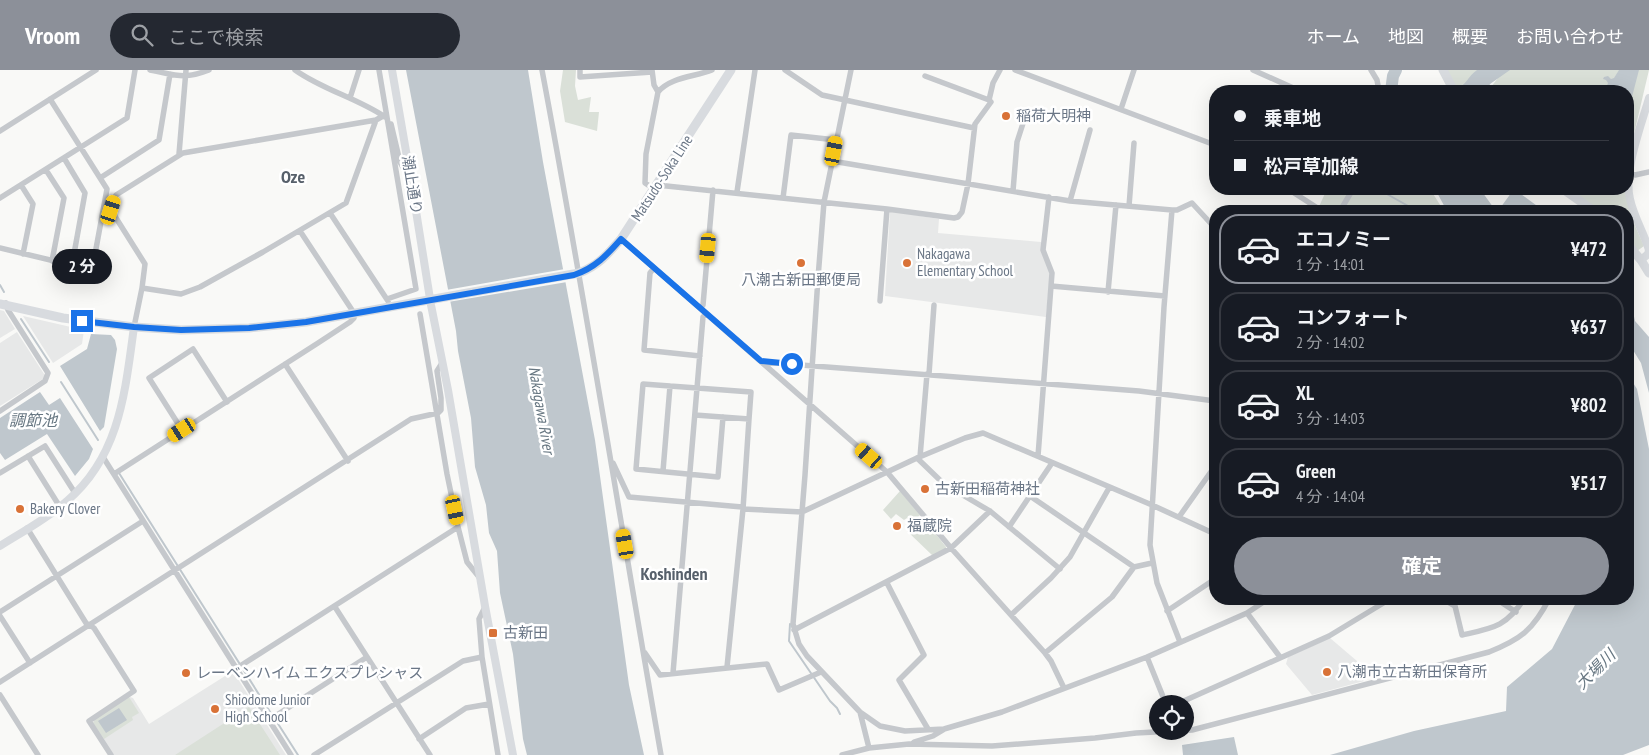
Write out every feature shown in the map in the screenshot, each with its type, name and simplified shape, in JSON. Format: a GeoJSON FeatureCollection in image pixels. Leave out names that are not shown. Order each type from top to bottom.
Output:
{"type":"FeatureCollection","features":[{"type":"Feature","properties":{"kind":"main road","name":"Matsudo-Soka Line"},"geometry":{"type":"LineString","coordinates":[[3,303],[63,318],[134,327],[181,330],[249,328],[306,322],[354,313],[389,303],[434,299],[577,274],[592,268],[600,262],[621,239],[731,70]]}},
{"type":"Feature","properties":{"kind":"main road"},"geometry":{"type":"LineString","coordinates":[[1443,70],[1451,85]]}},
{"type":"Feature","properties":{"kind":"main road"},"geometry":{"type":"LineString","coordinates":[[1571,195],[1586,205]]}},
{"type":"Feature","properties":{"kind":"main road"},"geometry":{"type":"LineString","coordinates":[[1634,252],[1649,273]]}},
{"type":"Feature","properties":{"kind":"street"},"geometry":{"type":"LineString","coordinates":[[0,131],[96,70]]}},
{"type":"Feature","properties":{"kind":"street"},"geometry":{"type":"LineString","coordinates":[[0,198],[127,118],[135,70]]}},
{"type":"Feature","properties":{"kind":"street"},"geometry":{"type":"LineString","coordinates":[[150,70],[184,77],[195,76],[210,70]]}},
{"type":"Feature","properties":{"kind":"street"},"geometry":{"type":"LineString","coordinates":[[179,154],[186,70]]}},
{"type":"Feature","properties":{"kind":"street"},"geometry":{"type":"LineString","coordinates":[[295,70],[310,80],[350,98],[385,117],[390,122],[400,162],[412,186]]}},
{"type":"Feature","properties":{"kind":"street"},"geometry":{"type":"LineString","coordinates":[[350,98],[359,70]]}},
{"type":"Feature","properties":{"kind":"street"},"geometry":{"type":"LineString","coordinates":[[330,213],[389,303],[416,289],[385,117],[379,70]]}},
{"type":"Feature","properties":{"kind":"street","name":"潮止通り"},"geometry":{"type":"LineString","coordinates":[[392,70],[434,299],[442,362],[485,606],[513,755]]}},
{"type":"Feature","properties":{"kind":"street"},"geometry":{"type":"LineString","coordinates":[[542,70],[612,462],[661,755]]}},
{"type":"Feature","properties":{"kind":"street"},"geometry":{"type":"LineString","coordinates":[[580,70],[580,77],[652,71],[654,85],[658,92]]}},
{"type":"Feature","properties":{"kind":"street"},"geometry":{"type":"LineString","coordinates":[[712,70],[672,81],[658,92],[646,154],[645,183],[655,187],[737,192],[954,218],[958,217],[962,212],[968,184],[974,124],[991,102],[989,100],[993,83],[1000,70]]}},
{"type":"Feature","properties":{"kind":"street"},"geometry":{"type":"LineString","coordinates":[[737,192],[755,70]]}},
{"type":"Feature","properties":{"kind":"street"},"geometry":{"type":"LineString","coordinates":[[785,70],[822,95],[974,128]]}},
{"type":"Feature","properties":{"kind":"street"},"geometry":{"type":"LineString","coordinates":[[851,70],[824,202],[816,295],[813,366],[793,624],[802,650],[860,712],[880,726],[897,731],[944,729],[989,716],[1147,657],[1247,613],[1259,605]]}},
{"type":"Feature","properties":{"kind":"street"},"geometry":{"type":"LineString","coordinates":[[1015,70],[1209,143]]}},
{"type":"Feature","properties":{"kind":"street"},"geometry":{"type":"LineString","coordinates":[[1121,109],[1134,70]]}},
{"type":"Feature","properties":{"kind":"street"},"geometry":{"type":"LineString","coordinates":[[1253,70],[1287,85]]}},
{"type":"Feature","properties":{"kind":"street"},"geometry":{"type":"LineString","coordinates":[[1371,70],[1378,85]]}},
{"type":"Feature","properties":{"kind":"street"},"geometry":{"type":"LineString","coordinates":[[100,178],[159,140],[170,74]]}},
{"type":"Feature","properties":{"kind":"street"},"geometry":{"type":"LineString","coordinates":[[925,76],[989,100]]}},
{"type":"Feature","properties":{"kind":"street"},"geometry":{"type":"LineString","coordinates":[[1634,154],[1649,98]]}},
{"type":"Feature","properties":{"kind":"street"},"geometry":{"type":"LineString","coordinates":[[0,248],[88,269],[93,265],[107,189],[50,99]]}},
{"type":"Feature","properties":{"kind":"street"},"geometry":{"type":"LineString","coordinates":[[1013,192],[1017,142],[1027,111]]}},
{"type":"Feature","properties":{"kind":"street"},"geometry":{"type":"LineString","coordinates":[[0,546],[60,507],[75,493],[103,457],[116,428],[145,264],[111,210],[116,195],[179,154],[385,117]]}},
{"type":"Feature","properties":{"kind":"street"},"geometry":{"type":"LineString","coordinates":[[142,288],[181,294],[200,287],[346,203],[376,120]]}},
{"type":"Feature","properties":{"kind":"street"},"geometry":{"type":"LineString","coordinates":[[1070,200],[1090,130]]}},
{"type":"Feature","properties":{"kind":"street"},"geometry":{"type":"LineString","coordinates":[[783,198],[790,135],[836,140]]}},
{"type":"Feature","properties":{"kind":"street"},"geometry":{"type":"LineString","coordinates":[[1128,206],[1134,143]]}},
{"type":"Feature","properties":{"kind":"street"},"geometry":{"type":"LineString","coordinates":[[64,158],[85,193],[72,265]]}},
{"type":"Feature","properties":{"kind":"street"},"geometry":{"type":"LineString","coordinates":[[832,161],[1070,200],[1172,210],[1177,210],[1192,203],[1209,221]]}},
{"type":"Feature","properties":{"kind":"street"},"geometry":{"type":"LineString","coordinates":[[46,170],[64,198],[52,261]]}},
{"type":"Feature","properties":{"kind":"street"},"geometry":{"type":"LineString","coordinates":[[1634,174],[1649,172]]}},
{"type":"Feature","properties":{"kind":"street"},"geometry":{"type":"LineString","coordinates":[[21,186],[32,204],[23,254]]}},
{"type":"Feature","properties":{"kind":"street"},"geometry":{"type":"LineString","coordinates":[[700,308],[703,302],[713,190]]}},
{"type":"Feature","properties":{"kind":"street"},"geometry":{"type":"LineString","coordinates":[[1297,195],[1313,205]]}},
{"type":"Feature","properties":{"kind":"street"},"geometry":{"type":"LineString","coordinates":[[1038,456],[1052,273],[1044,250],[1048,197]]}},
{"type":"Feature","properties":{"kind":"street"},"geometry":{"type":"LineString","coordinates":[[1108,292],[1116,204]]}},
{"type":"Feature","properties":{"kind":"street"},"geometry":{"type":"LineString","coordinates":[[880,301],[888,209]]}},
{"type":"Feature","properties":{"kind":"street"},"geometry":{"type":"LineString","coordinates":[[1172,210],[1150,545],[1156,583],[1180,642]]}},
{"type":"Feature","properties":{"kind":"street"},"geometry":{"type":"LineString","coordinates":[[1634,210],[1649,250],[1648,254],[1641,260]]}},
{"type":"Feature","properties":{"kind":"street"},"geometry":{"type":"LineString","coordinates":[[114,474],[354,318],[354,313],[300,230]]}},
{"type":"Feature","properties":{"kind":"street"},"geometry":{"type":"LineString","coordinates":[[621,239],[888,472],[951,548],[1045,653],[1064,688]]}},
{"type":"Feature","properties":{"kind":"street"},"geometry":{"type":"LineString","coordinates":[[654,268],[650,273],[644,350],[700,356]]}},
{"type":"Feature","properties":{"kind":"street"},"geometry":{"type":"LineString","coordinates":[[1051,286],[1165,296]]}},
{"type":"Feature","properties":{"kind":"street"},"geometry":{"type":"LineString","coordinates":[[0,411],[45,382],[48,373],[3,303]]}},
{"type":"Feature","properties":{"kind":"street"},"geometry":{"type":"LineString","coordinates":[[934,305],[919,457],[944,484],[990,511],[1060,569]]}},
{"type":"Feature","properties":{"kind":"street"},"geometry":{"type":"LineString","coordinates":[[420,314],[447,474],[458,527],[467,562],[481,579]]}},
{"type":"Feature","properties":{"kind":"street"},"geometry":{"type":"LineString","coordinates":[[673,673],[697,388],[704,317],[706,314]]}},
{"type":"Feature","properties":{"kind":"street"},"geometry":{"type":"LineString","coordinates":[[182,430],[148,378],[193,349],[227,402]]}},
{"type":"Feature","properties":{"kind":"street"},"geometry":{"type":"LineString","coordinates":[[0,682],[411,420],[438,413],[441,410],[441,398],[437,371],[442,362]]}},
{"type":"Feature","properties":{"kind":"street"},"geometry":{"type":"LineString","coordinates":[[762,362],[1044,383],[1209,400]]}},
{"type":"Feature","properties":{"kind":"street"},"geometry":{"type":"LineString","coordinates":[[285,364],[348,461]]}},
{"type":"Feature","properties":{"kind":"street"},"geometry":{"type":"LineString","coordinates":[[723,417],[718,477],[636,469],[643,384],[751,392],[727,668]]}},
{"type":"Feature","properties":{"kind":"street"},"geometry":{"type":"LineString","coordinates":[[663,471],[670,386]]}},
{"type":"Feature","properties":{"kind":"street"},"geometry":{"type":"LineString","coordinates":[[695,415],[749,419]]}},
{"type":"Feature","properties":{"kind":"street"},"geometry":{"type":"LineString","coordinates":[[612,462],[629,497],[802,512],[919,457],[965,438],[982,434],[1038,456],[1209,531]]}},
{"type":"Feature","properties":{"kind":"street"},"geometry":{"type":"LineString","coordinates":[[0,471],[45,446],[75,493]]}},
{"type":"Feature","properties":{"kind":"street"},"geometry":{"type":"LineString","coordinates":[[28,456],[60,507]]}},
{"type":"Feature","properties":{"kind":"street"},"geometry":{"type":"LineString","coordinates":[[103,457],[178,568],[291,755]]}},
{"type":"Feature","properties":{"kind":"street"},"geometry":{"type":"LineString","coordinates":[[1009,527],[1052,463]]}},
{"type":"Feature","properties":{"kind":"street"},"geometry":{"type":"LineString","coordinates":[[1179,517],[1209,474]]}},
{"type":"Feature","properties":{"kind":"street"},"geometry":{"type":"LineString","coordinates":[[1011,616],[1070,557],[1109,488]]}},
{"type":"Feature","properties":{"kind":"street"},"geometry":{"type":"LineString","coordinates":[[1030,496],[1134,567]]}},
{"type":"Feature","properties":{"kind":"street"},"geometry":{"type":"LineString","coordinates":[[794,630],[951,548],[990,511]]}},
{"type":"Feature","properties":{"kind":"street"},"geometry":{"type":"LineString","coordinates":[[30,663],[0,614],[144,520]]}},
{"type":"Feature","properties":{"kind":"street"},"geometry":{"type":"LineString","coordinates":[[238,668],[458,527]]}},
{"type":"Feature","properties":{"kind":"street"},"geometry":{"type":"LineString","coordinates":[[27,528],[86,623],[94,628],[134,692],[89,721],[111,755]]}},
{"type":"Feature","properties":{"kind":"street"},"geometry":{"type":"LineString","coordinates":[[1045,653],[1112,597],[1134,567],[1152,564]]}},
{"type":"Feature","properties":{"kind":"street"},"geometry":{"type":"LineString","coordinates":[[886,583],[924,655],[899,680],[928,730]]}},
{"type":"Feature","properties":{"kind":"street"},"geometry":{"type":"LineString","coordinates":[[1167,611],[1209,583]]}},
{"type":"Feature","properties":{"kind":"street"},"geometry":{"type":"LineString","coordinates":[[1194,696],[1329,636],[1378,605]]}},
{"type":"Feature","properties":{"kind":"street"},"geometry":{"type":"LineString","coordinates":[[1453,605],[1462,635],[1496,627],[1516,612],[1520,605]]}},
{"type":"Feature","properties":{"kind":"street"},"geometry":{"type":"LineString","coordinates":[[1505,605],[1516,612]]}},
{"type":"Feature","properties":{"kind":"street"},"geometry":{"type":"LineString","coordinates":[[842,755],[869,748],[910,744],[992,746],[1192,730],[1489,652],[1506,645],[1528,631],[1546,605]]}},
{"type":"Feature","properties":{"kind":"street"},"geometry":{"type":"LineString","coordinates":[[485,606],[479,619],[482,657],[498,755]]}},
{"type":"Feature","properties":{"kind":"street"},"geometry":{"type":"LineString","coordinates":[[335,607],[430,755]]}},
{"type":"Feature","properties":{"kind":"street"},"geometry":{"type":"LineString","coordinates":[[1247,613],[1280,657]]}},
{"type":"Feature","properties":{"kind":"street"},"geometry":{"type":"LineString","coordinates":[[643,652],[660,675],[767,664],[779,690],[821,672]]}},
{"type":"Feature","properties":{"kind":"street"},"geometry":{"type":"LineString","coordinates":[[269,720],[367,657]]}},
{"type":"Feature","properties":{"kind":"street"},"geometry":{"type":"LineString","coordinates":[[314,755],[463,661],[482,657]]}},
{"type":"Feature","properties":{"kind":"street"},"geometry":{"type":"LineString","coordinates":[[1147,657],[1162,695]]}},
{"type":"Feature","properties":{"kind":"street"},"geometry":{"type":"LineString","coordinates":[[0,695],[38,755]]}},
{"type":"Feature","properties":{"kind":"street"},"geometry":{"type":"LineString","coordinates":[[419,739],[466,708],[489,704]]}},
{"type":"Feature","properties":{"kind":"street"},"geometry":{"type":"LineString","coordinates":[[860,712],[869,748]]}},
{"type":"Feature","properties":{"kind":"street"},"geometry":{"type":"LineString","coordinates":[[910,744],[933,736],[944,729]]}},
{"type":"Feature","properties":{"kind":"shaded area"},"geometry":{"type":"Polygon","coordinates":[[[563,70],[576,70],[575,86],[578,100],[591,97],[589,112],[599,112],[597,131],[565,122],[560,91],[563,70]]]}},
{"type":"Feature","properties":{"kind":"shaded area"},"geometry":{"type":"Polygon","coordinates":[[[1447,70],[1491,70],[1481,85],[1454,85],[1447,70]]]}},
{"type":"Feature","properties":{"kind":"shaded area"},"geometry":{"type":"Polygon","coordinates":[[[1504,70],[1649,70],[1634,134],[1634,85],[1493,85],[1504,70]]]}},
{"type":"Feature","properties":{"kind":"shaded area"},"geometry":{"type":"Polygon","coordinates":[[[1324,195],[1434,195],[1440,205],[1320,205],[1324,195]]]}},
{"type":"Feature","properties":{"kind":"shaded area"},"geometry":{"type":"Polygon","coordinates":[[[1575,195],[1626,195],[1628,205],[1589,205],[1575,195]]]}},
{"type":"Feature","properties":{"kind":"shaded area"},"geometry":{"type":"Polygon","coordinates":[[[890,211],[939,219],[938,233],[1041,242],[1050,273],[1046,317],[885,296],[890,211]]]}},
{"type":"Feature","properties":{"kind":"shaded area"},"geometry":{"type":"Polygon","coordinates":[[[1634,223],[1644,246],[1637,251],[1634,247],[1634,223]]]}},
{"type":"Feature","properties":{"kind":"shaded area"},"geometry":{"type":"Polygon","coordinates":[[[0,310],[4,311],[15,329],[0,338],[0,310]]]}},
{"type":"Feature","properties":{"kind":"shaded area"},"geometry":{"type":"Polygon","coordinates":[[[23,316],[84,330],[82,344],[53,363],[23,316]]]}},
{"type":"Feature","properties":{"kind":"shaded area"},"geometry":{"type":"Polygon","coordinates":[[[17,332],[46,377],[0,406],[0,343],[17,332]]]}},
{"type":"Feature","properties":{"kind":"shaded area"},"geometry":{"type":"Polygon","coordinates":[[[900,491],[920,515],[912,523],[907,518],[904,520],[896,514],[891,519],[883,510],[900,491]]]}},
{"type":"Feature","properties":{"kind":"shaded area"},"geometry":{"type":"Polygon","coordinates":[[[923,518],[946,547],[946,549],[933,556],[907,531],[923,518]]]}},
{"type":"Feature","properties":{"kind":"shaded area","name":"八潮市立古新田保育所"},"geometry":{"type":"Polygon","coordinates":[[[1330,638],[1357,661],[1364,681],[1312,695],[1286,664],[1288,657],[1330,638]]]}},
{"type":"Feature","properties":{"kind":"shaded area","name":"Shiodome Junior High School"},"geometry":{"type":"Polygon","coordinates":[[[233,671],[286,755],[113,755],[93,723],[94,720],[130,697],[133,698],[149,724],[233,671]]]}},
{"type":"Feature","properties":{"kind":"shaded area"},"geometry":{"type":"Polygon","coordinates":[[[129,697],[139,713],[132,717],[133,720],[104,739],[93,723],[95,719],[129,697]]]}},
{"type":"Feature","properties":{"kind":"shaded area"},"geometry":{"type":"Polygon","coordinates":[[[249,707],[280,755],[175,755],[249,707]]]}},
{"type":"Feature","properties":{"kind":"water","name":"Nakagawa River"},"geometry":{"type":"Polygon","coordinates":[[[406,70],[528,70],[543,162],[595,440],[629,685],[644,755],[527,755],[523,739],[513,654],[500,593],[497,551],[489,533],[486,505],[475,467],[471,418],[456,331],[406,70]]]}},
{"type":"Feature","properties":{"kind":"water"},"geometry":{"type":"Polygon","coordinates":[[[1477,70],[1510,70],[1490,85],[1463,85],[1477,70]]]}},
{"type":"Feature","properties":{"kind":"water"},"geometry":{"type":"Polygon","coordinates":[[[1619,70],[1639,70],[1634,89],[1634,85],[1607,85],[1606,80],[1603,79],[1608,76],[1611,79],[1614,78],[1619,70]]]}},
{"type":"Feature","properties":{"kind":"water"},"geometry":{"type":"Polygon","coordinates":[[[1438,195],[1484,195],[1492,205],[1444,205],[1438,195]]]}},
{"type":"Feature","properties":{"kind":"water"},"geometry":{"type":"Polygon","coordinates":[[[1510,195],[1522,195],[1536,205],[1502,205],[1510,195]]]}},
{"type":"Feature","properties":{"kind":"water"},"geometry":{"type":"Polygon","coordinates":[[[1634,316],[1635,321],[1649,337],[1649,393],[1641,363],[1634,352],[1634,316]]]}},
{"type":"Feature","properties":{"kind":"water","name":"調節池"},"geometry":{"type":"Polygon","coordinates":[[[91,334],[111,335],[115,340],[117,349],[104,427],[100,431],[60,366],[87,349],[91,334]]]}},
{"type":"Feature","properties":{"kind":"water","name":"大場川"},"geometry":{"type":"Polygon","coordinates":[[[1634,384],[1637,389],[1649,449],[1649,745],[1623,755],[1330,755],[1414,731],[1506,711],[1507,687],[1552,649],[1575,605],[1634,605],[1634,384]]]}},
{"type":"Feature","properties":{"kind":"water","name":"調節池"},"geometry":{"type":"Polygon","coordinates":[[[40,392],[49,405],[60,398],[93,449],[89,459],[75,476],[47,434],[5,460],[0,453],[0,418],[40,392]]]}},
{"type":"Feature","properties":{"kind":"water"},"geometry":{"type":"Polygon","coordinates":[[[119,708],[127,720],[106,733],[98,721],[119,708]]]}},
{"type":"Feature","properties":{"kind":"water"},"geometry":{"type":"Polygon","coordinates":[[[1234,737],[1238,755],[1183,755],[1182,745],[1234,737]]]}},
{"type":"Feature","properties":{"kind":"pier"},"geometry":{"type":"Polygon","coordinates":[[[565,269],[567,282],[448,302],[446,290],[565,269]]]}},
{"type":"Feature","properties":{"kind":"waterway"},"geometry":{"type":"LineString","coordinates":[[1392,85],[1396,70]]}},
{"type":"Feature","properties":{"kind":"waterway"},"geometry":{"type":"LineString","coordinates":[[1389,195],[1406,205]]}},
{"type":"Feature","properties":{"kind":"waterway"},"geometry":{"type":"LineString","coordinates":[[0,285],[4,292]]}},
{"type":"Feature","properties":{"kind":"waterway"},"geometry":{"type":"LineString","coordinates":[[21,319],[49,362]]}},
{"type":"Feature","properties":{"kind":"waterway"},"geometry":{"type":"LineString","coordinates":[[61,382],[98,440]]}},
{"type":"Feature","properties":{"kind":"waterway"},"geometry":{"type":"LineString","coordinates":[[119,473],[272,715]]}},
{"type":"Feature","properties":{"kind":"waterway"},"geometry":{"type":"LineString","coordinates":[[790,624],[789,641],[840,714]]}},
{"type":"Feature","properties":{"kind":"waterway"},"geometry":{"type":"LineString","coordinates":[[275,719],[298,755]]}},
{"type":"Feature","properties":{"kind":"place","name":"稲荷大明神"},"geometry":{"type":"Point","coordinates":[1006,116]}},
{"type":"Feature","properties":{"kind":"place","name":"八潮古新田郵便局"},"geometry":{"type":"Point","coordinates":[801,263]}},
{"type":"Feature","properties":{"kind":"place","name":"Nakagawa Elementary School"},"geometry":{"type":"Point","coordinates":[907,263]}},
{"type":"Feature","properties":{"kind":"place","name":"古新田稲荷神社"},"geometry":{"type":"Point","coordinates":[925,489]}},
{"type":"Feature","properties":{"kind":"place","name":"Bakery Clover"},"geometry":{"type":"Point","coordinates":[20,509]}},
{"type":"Feature","properties":{"kind":"place","name":"福蔵院"},"geometry":{"type":"Point","coordinates":[897,526]}},
{"type":"Feature","properties":{"kind":"place","name":"古新田"},"geometry":{"type":"Point","coordinates":[493,633]}},
{"type":"Feature","properties":{"kind":"place","name":"八潮市立古新田保育所"},"geometry":{"type":"Point","coordinates":[1327,672]}},
{"type":"Feature","properties":{"kind":"place","name":"レーベンハイム エクスプレシャス"},"geometry":{"type":"Point","coordinates":[186,673]}},
{"type":"Feature","properties":{"kind":"place","name":"Shiodome Junior High School"},"geometry":{"type":"Point","coordinates":[215,709]}},
{"type":"Feature","properties":{"kind":"district","name":"Oze"},"geometry":{"type":"Point","coordinates":[293,177]}},
{"type":"Feature","properties":{"kind":"district","name":"Koshinden"},"geometry":{"type":"Point","coordinates":[674,574]}},
{"type":"Feature","properties":{"kind":"route"},"geometry":{"type":"LineString","coordinates":[[82,321],[181,330],[249,328],[306,322],[574,275],[592,268],[600,262],[621,239],[762,362],[792,364]]}}]}
